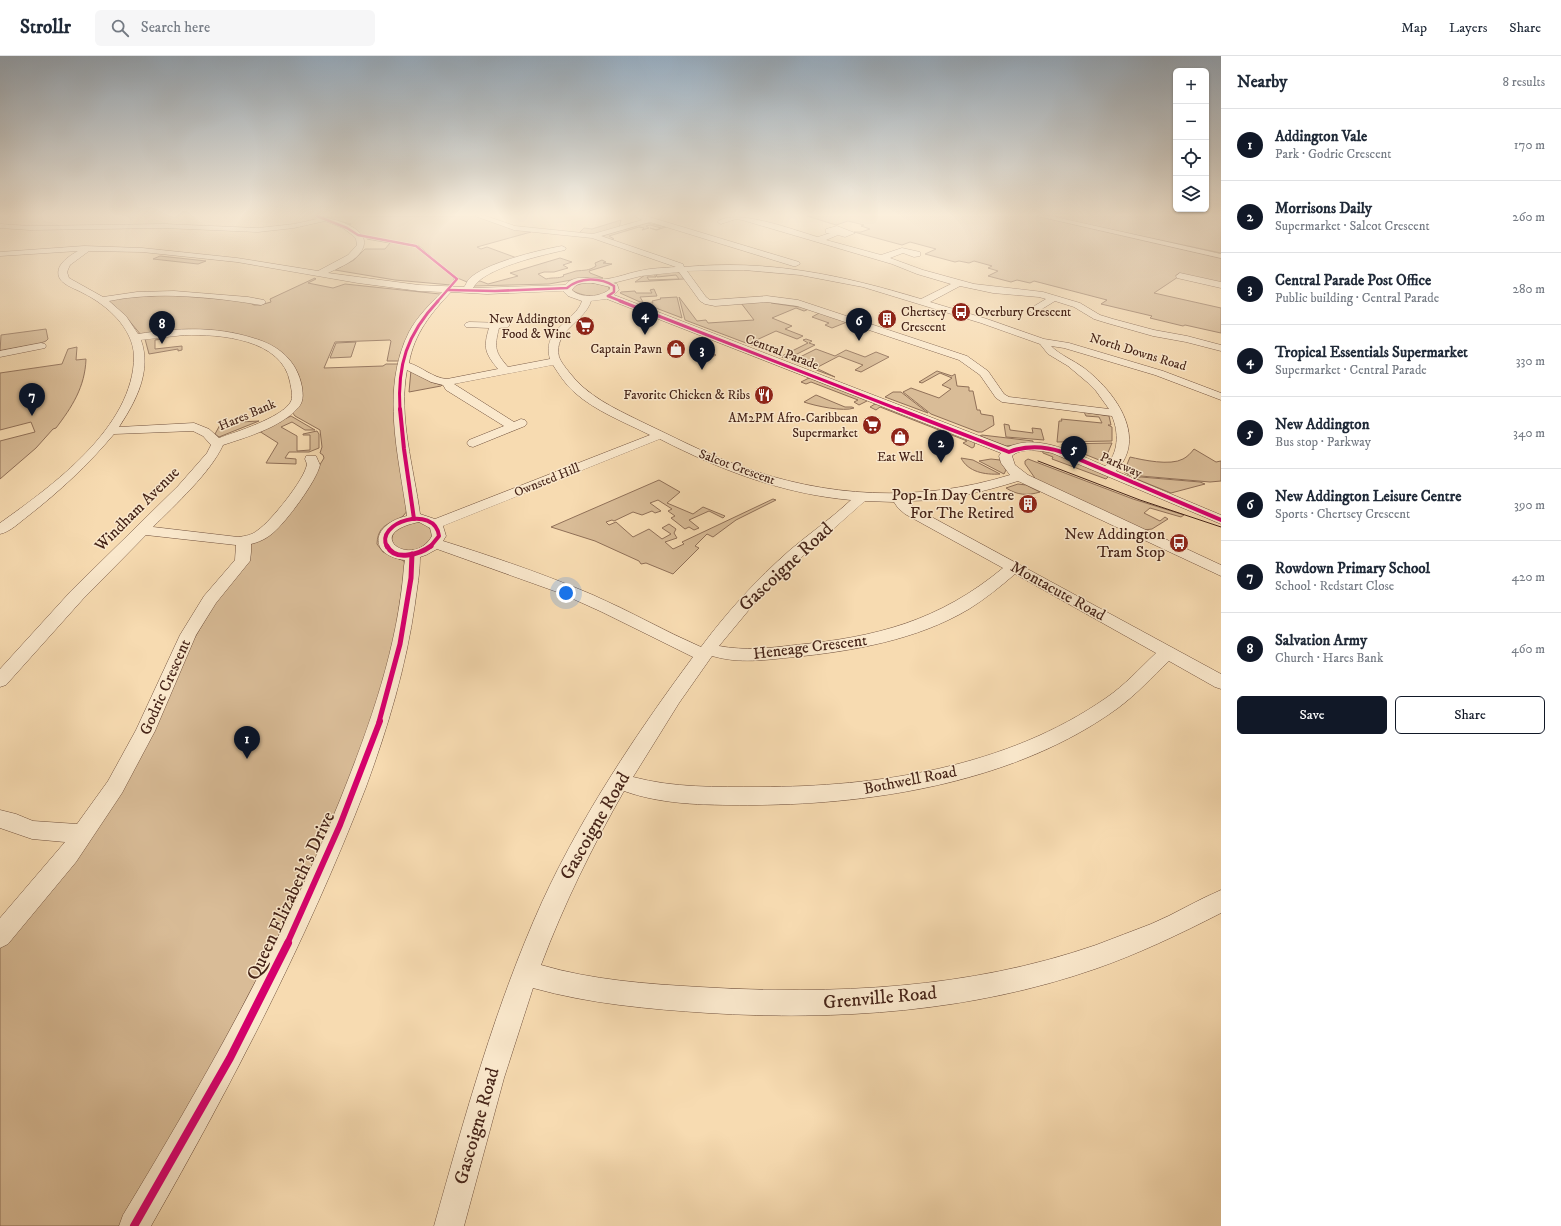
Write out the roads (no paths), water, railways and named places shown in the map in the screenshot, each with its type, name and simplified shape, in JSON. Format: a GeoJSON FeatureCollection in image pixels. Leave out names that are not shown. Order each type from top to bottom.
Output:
{"type":"FeatureCollection","features":[{"type":"Feature","properties":{"kind":"street"},"geometry":{"type":"LineString","coordinates":[[0,530],[67,477],[91,454],[110,431],[126,406],[136,382],[139,357],[136,338],[131,329],[121,316],[101,300],[68,282],[63,274],[63,271]]}},
{"type":"Feature","properties":{"kind":"street"},"geometry":{"type":"LineString","coordinates":[[301,271],[379,283],[467,291],[566,288],[570,284],[581,281],[605,282],[635,274],[667,271]]}},
{"type":"Feature","properties":{"kind":"street"},"geometry":{"type":"LineString","coordinates":[[320,274],[326,271]]}},
{"type":"Feature","properties":{"kind":"street"},"geometry":{"type":"LineString","coordinates":[[467,291],[472,281],[489,271]]}},
{"type":"Feature","properties":{"kind":"street"},"geometry":{"type":"LineString","coordinates":[[683,271],[704,300],[711,303],[767,299],[803,304],[963,358],[984,373],[1001,397],[1006,400],[1116,413]]}},
{"type":"Feature","properties":{"kind":"street"},"geometry":{"type":"LineString","coordinates":[[782,271],[800,272],[853,282],[987,322],[1044,342],[1046,348],[1072,364],[1092,380],[1107,398],[1116,413],[1122,430],[1122,443],[1115,464],[1108,472]]}},
{"type":"Feature","properties":{"kind":"street"},"geometry":{"type":"LineString","coordinates":[[920,271],[936,276],[964,280],[988,290],[1028,292],[1054,298],[1079,306],[1099,318],[1158,334],[1221,348]]}},
{"type":"Feature","properties":{"kind":"street"},"geometry":{"type":"LineString","coordinates":[[936,276],[948,271]]}},
{"type":"Feature","properties":{"kind":"street"},"geometry":{"type":"LineString","coordinates":[[1180,276],[1221,285]]}},
{"type":"Feature","properties":{"kind":"street"},"geometry":{"type":"LineString","coordinates":[[922,302],[964,280]]}},
{"type":"Feature","properties":{"kind":"street"},"geometry":{"type":"LineString","coordinates":[[605,282],[613,285],[615,289],[614,292],[608,296]]}},
{"type":"Feature","properties":{"kind":"street","name":"Central Parade"},"geometry":{"type":"LineString","coordinates":[[566,288],[572,295],[587,298],[608,296],[1009,452]]}},
{"type":"Feature","properties":{"kind":"street"},"geometry":{"type":"LineString","coordinates":[[414,519],[399,411],[401,379],[409,343],[414,331],[448,290]]}},
{"type":"Feature","properties":{"kind":"street"},"geometry":{"type":"LineString","coordinates":[[101,300],[134,294],[161,293],[261,302]]}},
{"type":"Feature","properties":{"kind":"street"},"geometry":{"type":"LineString","coordinates":[[403,366],[412,367],[436,381],[447,382],[556,361],[554,352],[558,336],[566,324],[584,308],[587,298]]}},
{"type":"Feature","properties":{"kind":"street"},"geometry":{"type":"LineString","coordinates":[[1034,310],[1054,298]]}},
{"type":"Feature","properties":{"kind":"street"},"geometry":{"type":"LineString","coordinates":[[711,303],[717,313]]}},
{"type":"Feature","properties":{"kind":"street"},"geometry":{"type":"LineString","coordinates":[[1128,326],[1139,319]]}},
{"type":"Feature","properties":{"kind":"street"},"geometry":{"type":"LineString","coordinates":[[469,325],[500,325],[489,348],[493,357],[506,371]]}},
{"type":"Feature","properties":{"kind":"street","name":"Hares Bank"},"geometry":{"type":"LineString","coordinates":[[136,338],[195,331],[229,334],[265,346],[276,352],[289,364],[298,397],[294,406],[276,418],[217,443]]}},
{"type":"Feature","properties":{"kind":"street","name":"North Downs Road"},"geometry":{"type":"LineString","coordinates":[[1044,342],[1062,344],[1155,372],[1177,379],[1221,397]]}},
{"type":"Feature","properties":{"kind":"street"},"geometry":{"type":"LineString","coordinates":[[0,354],[23,351],[41,346]]}},
{"type":"Feature","properties":{"kind":"street"},"geometry":{"type":"LineString","coordinates":[[1212,356],[1221,348]]}},
{"type":"Feature","properties":{"kind":"street","name":"Salcot Crescent"},"geometry":{"type":"LineString","coordinates":[[556,361],[570,381],[588,398],[609,411],[718,462],[758,477],[808,489],[859,496],[899,497],[933,496],[966,491],[1020,476]]}},
{"type":"Feature","properties":{"kind":"street"},"geometry":{"type":"LineString","coordinates":[[447,382],[450,388],[517,425],[473,443]]}},
{"type":"Feature","properties":{"kind":"street"},"geometry":{"type":"LineString","coordinates":[[110,431],[194,428],[205,432],[217,443]]}},
{"type":"Feature","properties":{"kind":"street","name":"Ownsted Hill"},"geometry":{"type":"LineString","coordinates":[[434,524],[660,435]]}},
{"type":"Feature","properties":{"kind":"street","name":"Windham Avenue"},"geometry":{"type":"LineString","coordinates":[[0,680],[59,614],[188,484],[213,454],[217,447],[217,443]]}},
{"type":"Feature","properties":{"kind":"street","name":"Parkway"},"geometry":{"type":"LineString","coordinates":[[1009,452],[1027,447],[1052,449],[1221,520]]}},
{"type":"Feature","properties":{"kind":"street"},"geometry":{"type":"LineString","coordinates":[[1009,452],[1006,456],[1007,462],[1012,470],[1020,476],[1221,571]]}},
{"type":"Feature","properties":{"kind":"street"},"geometry":{"type":"LineString","coordinates":[[142,530],[243,541],[253,539],[263,534],[280,516],[312,470],[314,465],[311,460]]}},
{"type":"Feature","properties":{"kind":"street","name":"Gascoigne Road"},"geometry":{"type":"LineString","coordinates":[[449,1226],[492,1073],[525,973],[564,879],[592,826],[660,717],[706,652],[764,584],[799,551],[849,510],[859,500],[859,496]]}},
{"type":"Feature","properties":{"kind":"street","name":"Montacute Road"},"geometry":{"type":"LineString","coordinates":[[899,497],[903,505],[910,511],[1221,682]]}},
{"type":"Feature","properties":{"kind":"street"},"geometry":{"type":"LineString","coordinates":[[414,519],[426,519],[434,524],[439,532],[437,539],[425,550],[412,554],[400,555],[391,552],[385,546],[384,539],[388,530],[393,525],[414,519]]}},
{"type":"Feature","properties":{"kind":"street","name":"Godric Crescent"},"geometry":{"type":"LineString","coordinates":[[0,936],[47,882],[83,834],[115,787],[133,756],[188,635],[206,606],[242,561],[244,552],[243,541]]}},
{"type":"Feature","properties":{"kind":"street","name":"Heneage Crescent"},"geometry":{"type":"LineString","coordinates":[[434,543],[505,566],[560,587],[706,652],[733,655],[768,654],[828,648],[875,638],[909,628],[955,609],[981,594],[1014,567]]}},
{"type":"Feature","properties":{"kind":"street","name":"Queen Elizabeth's Drive"},"geometry":{"type":"LineString","coordinates":[[134,1226],[222,1071],[265,989],[304,911],[332,847],[370,750],[388,695],[404,627],[412,554]]}},
{"type":"Feature","properties":{"kind":"street","name":"Bothwell Road"},"geometry":{"type":"LineString","coordinates":[[619,781],[637,788],[662,792],[714,796],[776,796],[865,789],[941,776],[982,765],[1013,754],[1076,725],[1122,696],[1168,652]]}},
{"type":"Feature","properties":{"kind":"street"},"geometry":{"type":"LineString","coordinates":[[0,819],[16,823],[32,830],[83,834]]}},
{"type":"Feature","properties":{"kind":"street","name":"Grenville Road"},"geometry":{"type":"LineString","coordinates":[[525,973],[645,996],[719,1002],[809,1004],[904,999],[1004,982],[1072,965],[1150,937],[1185,921],[1221,901]]}},
{"type":"Feature","properties":{"kind":"tram line"},"geometry":{"type":"LineString","coordinates":[[1038,461],[1140,500],[1221,527]]}},
{"type":"Feature","properties":{"kind":"place","name":"Overbury Crescent"},"geometry":{"type":"Point","coordinates":[961,312]}},
{"type":"Feature","properties":{"kind":"place","name":"Chertsey Crescent"},"geometry":{"type":"Point","coordinates":[887,319]}},
{"type":"Feature","properties":{"kind":"place","name":"New Addington Food & Wine"},"geometry":{"type":"Point","coordinates":[585,326]}},
{"type":"Feature","properties":{"kind":"place","name":"Tropical Essentials Supermarket"},"geometry":{"type":"Point","coordinates":[645,335]}},
{"type":"Feature","properties":{"kind":"place","name":"New Addington Leisure Centre"},"geometry":{"type":"Point","coordinates":[859,341]}},
{"type":"Feature","properties":{"kind":"place","name":"Salvation Army"},"geometry":{"type":"Point","coordinates":[162,344]}},
{"type":"Feature","properties":{"kind":"place","name":"Captain Pawn"},"geometry":{"type":"Point","coordinates":[676,349]}},
{"type":"Feature","properties":{"kind":"place","name":"Central Parade Post Office"},"geometry":{"type":"Point","coordinates":[702,370]}},
{"type":"Feature","properties":{"kind":"place","name":"Favorite Chicken & Ribs"},"geometry":{"type":"Point","coordinates":[764,395]}},
{"type":"Feature","properties":{"kind":"place","name":"Rowdown Primary School"},"geometry":{"type":"Point","coordinates":[32,416]}},
{"type":"Feature","properties":{"kind":"place","name":"AM2PM Afro-Caribbean Supermarket"},"geometry":{"type":"Point","coordinates":[872,425]}},
{"type":"Feature","properties":{"kind":"place","name":"Eat Well"},"geometry":{"type":"Point","coordinates":[900,437]}},
{"type":"Feature","properties":{"kind":"place","name":"Morrisons Daily"},"geometry":{"type":"Point","coordinates":[941,463]}},
{"type":"Feature","properties":{"kind":"place","name":"New Addington"},"geometry":{"type":"Point","coordinates":[1074,469]}},
{"type":"Feature","properties":{"kind":"place","name":"Pop-In Day Centre For The Retired"},"geometry":{"type":"Point","coordinates":[1028,504]}},
{"type":"Feature","properties":{"kind":"place","name":"New Addington Tram Stop"},"geometry":{"type":"Point","coordinates":[1179,543]}},
{"type":"Feature","properties":{"kind":"place","name":"Addington Vale"},"geometry":{"type":"Point","coordinates":[247,759]}}]}
